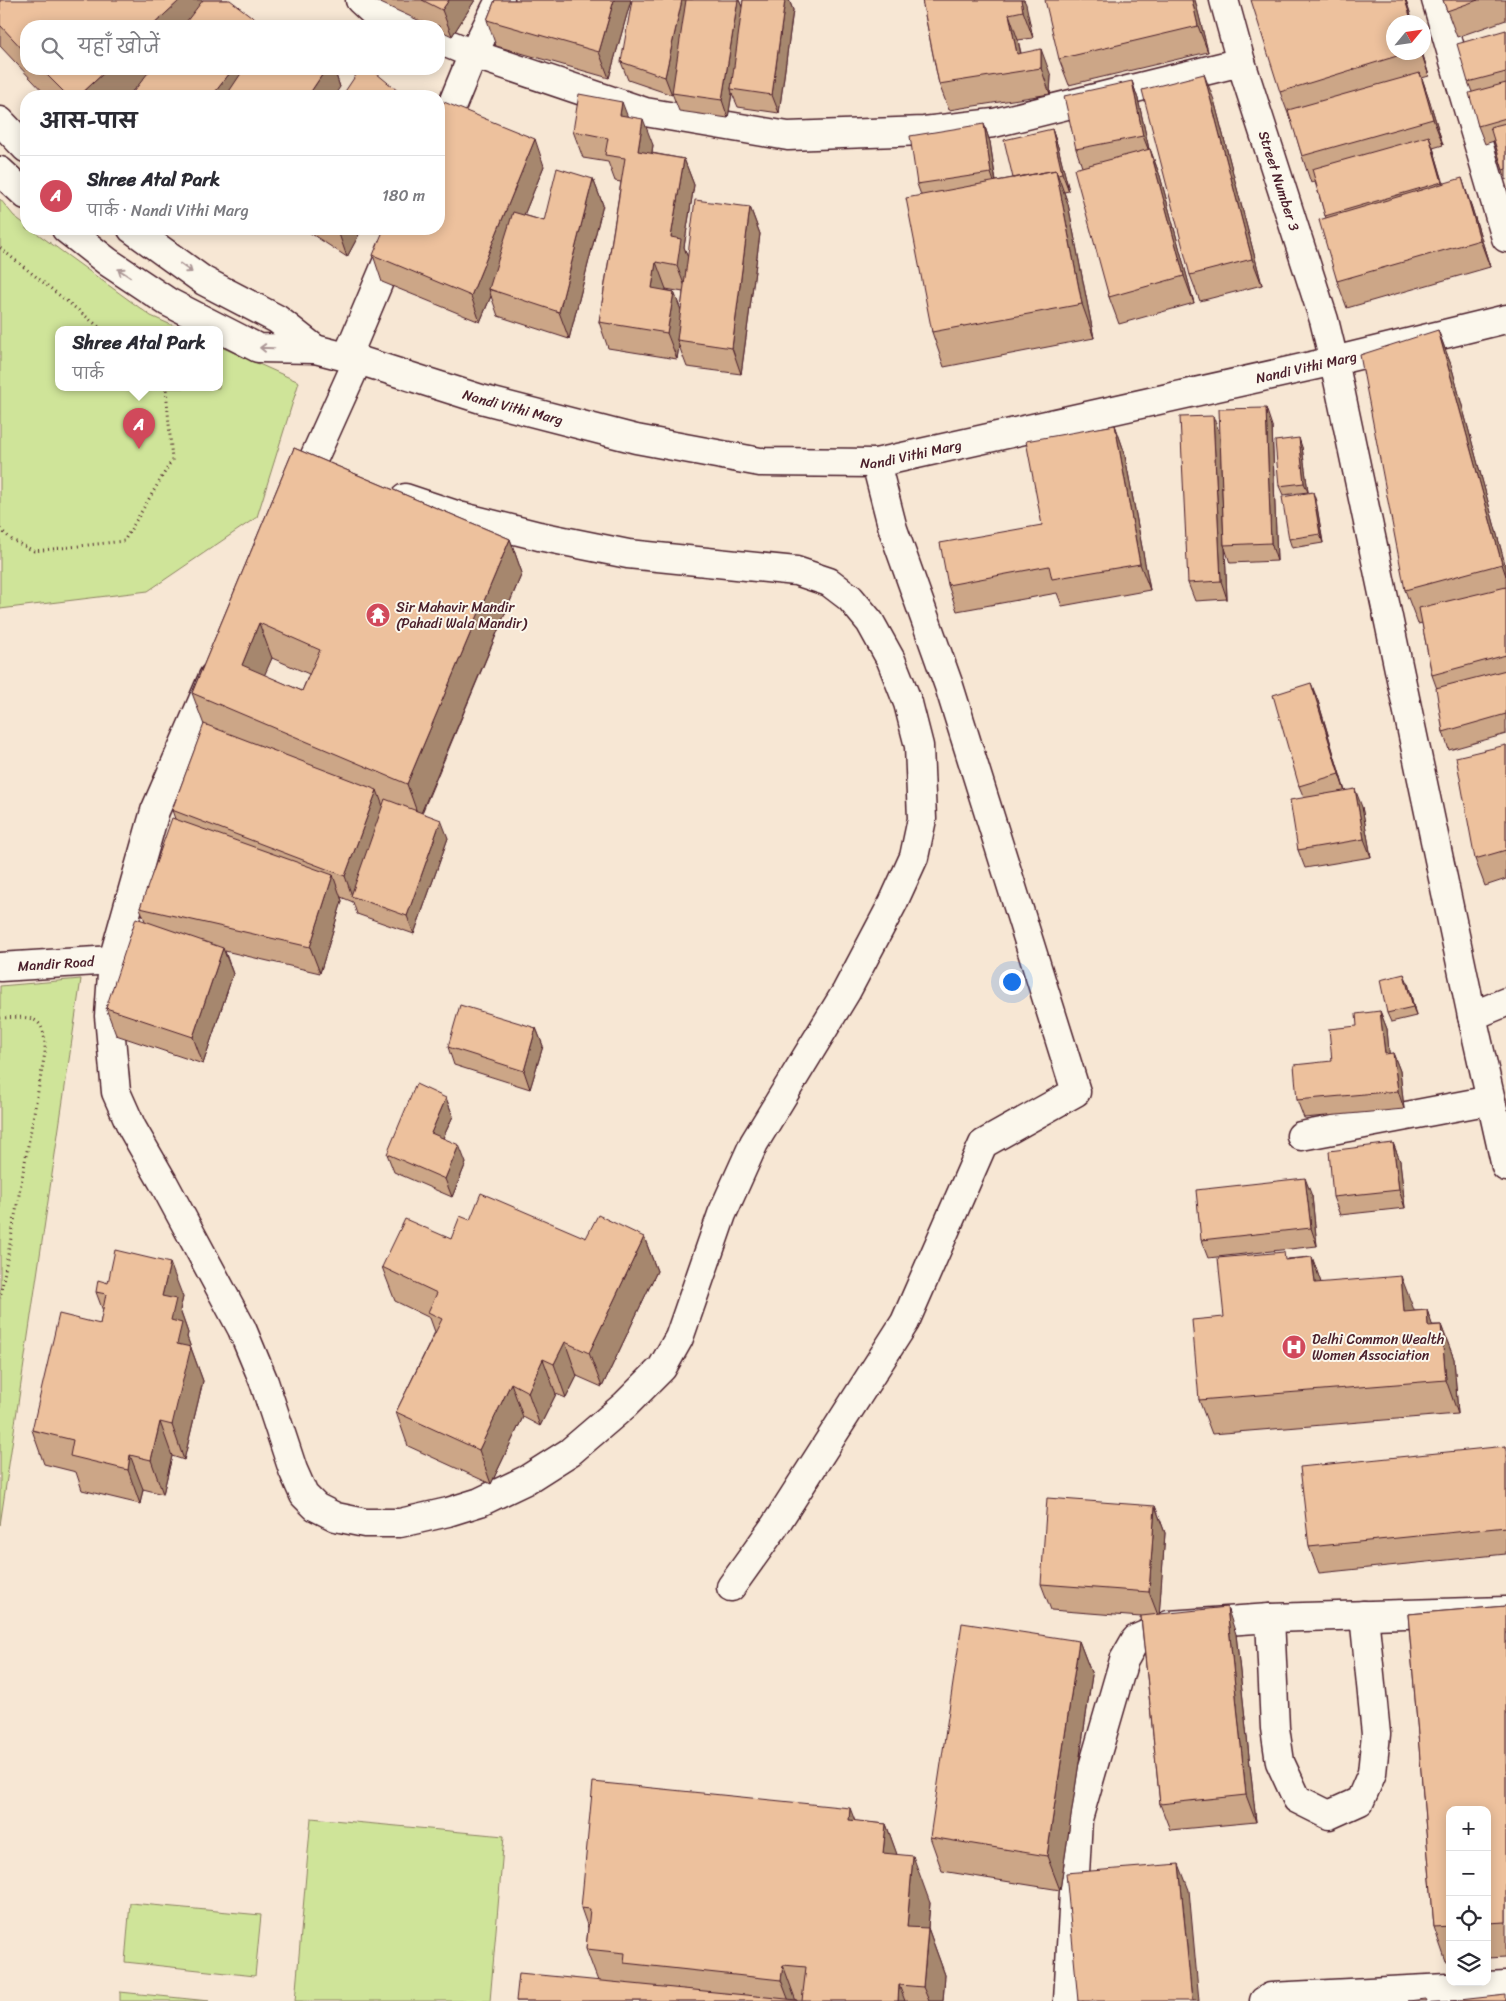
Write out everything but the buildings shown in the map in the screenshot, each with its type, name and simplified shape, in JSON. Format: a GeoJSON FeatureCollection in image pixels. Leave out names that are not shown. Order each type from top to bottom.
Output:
{"type":"FeatureCollection","features":[{"type":"Feature","properties":{"kind":"street"},"geometry":{"type":"LineString","coordinates":[[360,0],[374,12],[392,20]]}},
{"type":"Feature","properties":{"kind":"street"},"geometry":{"type":"LineString","coordinates":[[445,122],[473,54],[500,0]]}},
{"type":"Feature","properties":{"kind":"street","name":"Street Number 3"},"geometry":{"type":"LineString","coordinates":[[1224,0],[1241,62],[1324,320],[1334,361],[1472,1016],[1506,1167]]}},
{"type":"Feature","properties":{"kind":"street"},"geometry":{"type":"LineString","coordinates":[[1436,0],[1506,238]]}},
{"type":"Feature","properties":{"kind":"street"},"geometry":{"type":"LineString","coordinates":[[445,42],[473,54],[645,112],[788,136],[924,131],[994,122],[1241,62]]}},
{"type":"Feature","properties":{"kind":"street"},"geometry":{"type":"LineString","coordinates":[[0,121],[20,142]]}},
{"type":"Feature","properties":{"kind":"street"},"geometry":{"type":"LineString","coordinates":[[0,171],[20,189]]}},
{"type":"Feature","properties":{"kind":"street","name":"Nandi Vithi Marg"},"geometry":{"type":"LineString","coordinates":[[74,235],[108,262],[168,302],[215,326]]}},
{"type":"Feature","properties":{"kind":"street","name":"Nandi Vithi Marg"},"geometry":{"type":"LineString","coordinates":[[140,235],[204,281],[277,319],[316,349]]}},
{"type":"Feature","properties":{"kind":"street"},"geometry":{"type":"LineString","coordinates":[[289,510],[310,466],[399,235]]}},
{"type":"Feature","properties":{"kind":"street","name":"Nandi Vithi Marg"},"geometry":{"type":"LineString","coordinates":[[223,330],[258,348],[316,349],[353,358],[481,399],[636,439],[760,462],[876,463],[1334,361],[1506,319]]}},
{"type":"Feature","properties":{"kind":"street"},"geometry":{"type":"LineString","coordinates":[[731,1587],[774,1527],[905,1322],[983,1144],[1076,1092],[949,686],[893,529],[876,463]]}},
{"type":"Feature","properties":{"kind":"street"},"geometry":{"type":"LineString","coordinates":[[310,466],[338,476]]}},
{"type":"Feature","properties":{"kind":"street"},"geometry":{"type":"LineString","coordinates":[[225,650],[154,811],[113,960],[109,1016],[116,1092],[132,1128],[242,1328],[264,1382],[293,1470],[304,1495],[316,1507],[336,1517],[365,1523],[400,1523],[448,1512],[480,1502],[526,1480],[570,1452],[625,1405],[662,1368],[679,1338],[722,1214],[754,1143],[846,992],[893,903],[914,857],[922,819],[919,746],[908,703],[891,660],[870,622],[850,598],[829,582],[796,571],[628,554],[601,549],[459,516],[385,491]]}},
{"type":"Feature","properties":{"kind":"street","name":"Mandir Road"},"geometry":{"type":"LineString","coordinates":[[0,967],[113,960]]}},
{"type":"Feature","properties":{"kind":"street"},"geometry":{"type":"LineString","coordinates":[[1472,1016],[1506,1002]]}},
{"type":"Feature","properties":{"kind":"street"},"geometry":{"type":"LineString","coordinates":[[1300,1136],[1491,1100]]}},
{"type":"Feature","properties":{"kind":"street"},"geometry":{"type":"LineString","coordinates":[[1068,2001],[1078,1818],[1124,1660],[1136,1639],[1169,1625],[1270,1618],[1506,1611]]}},
{"type":"Feature","properties":{"kind":"street"},"geometry":{"type":"LineString","coordinates":[[1270,1618],[1275,1728],[1280,1762],[1298,1799],[1329,1815],[1360,1801],[1372,1773],[1376,1734],[1364,1615]]}},
{"type":"Feature","properties":{"kind":"street"},"geometry":{"type":"LineString","coordinates":[[1264,2001],[1271,1997],[1506,1985]]}},
{"type":"Feature","properties":{"kind":"path"},"geometry":{"type":"LineString","coordinates":[[0,248],[98,326]]}},
{"type":"Feature","properties":{"kind":"path"},"geometry":{"type":"LineString","coordinates":[[0,529],[12,540],[34,550],[124,541],[172,460],[166,391]]}},
{"type":"Feature","properties":{"kind":"path"},"geometry":{"type":"LineString","coordinates":[[0,1018],[20,1017],[35,1019],[43,1027],[46,1038],[46,1053],[0,1298]]}},
{"type":"Feature","properties":{"kind":"green space"},"geometry":{"type":"Polygon","coordinates":[[[0,199],[20,220],[20,235],[39,235],[151,316],[174,326],[55,326],[55,391],[223,391],[223,348],[299,382],[257,517],[148,591],[0,609],[0,199]]]}},
{"type":"Feature","properties":{"kind":"green space"},"geometry":{"type":"Polygon","coordinates":[[[81,979],[0,1525],[0,986],[81,979]]]}},
{"type":"Feature","properties":{"kind":"green space"},"geometry":{"type":"Polygon","coordinates":[[[311,1818],[504,1836],[490,2001],[295,2001],[311,1818]]]}},
{"type":"Feature","properties":{"kind":"green space"},"geometry":{"type":"Polygon","coordinates":[[[130,1903],[261,1915],[255,1976],[125,1962],[130,1903]]]}},
{"type":"Feature","properties":{"kind":"green space"},"geometry":{"type":"Polygon","coordinates":[[[120,1992],[209,2001],[120,2001],[120,1992]]]}},
{"type":"Feature","properties":{"kind":"place","name":"Shree Atal Park"},"geometry":{"type":"Point","coordinates":[139,449]}},
{"type":"Feature","properties":{"kind":"place","name":"Sir Mahavir Mandir (Pahadi Wala Mandir)"},"geometry":{"type":"Point","coordinates":[378,615]}},
{"type":"Feature","properties":{"kind":"place","name":"Delhi Common Wealth Women Association"},"geometry":{"type":"Point","coordinates":[1294,1347]}}]}
